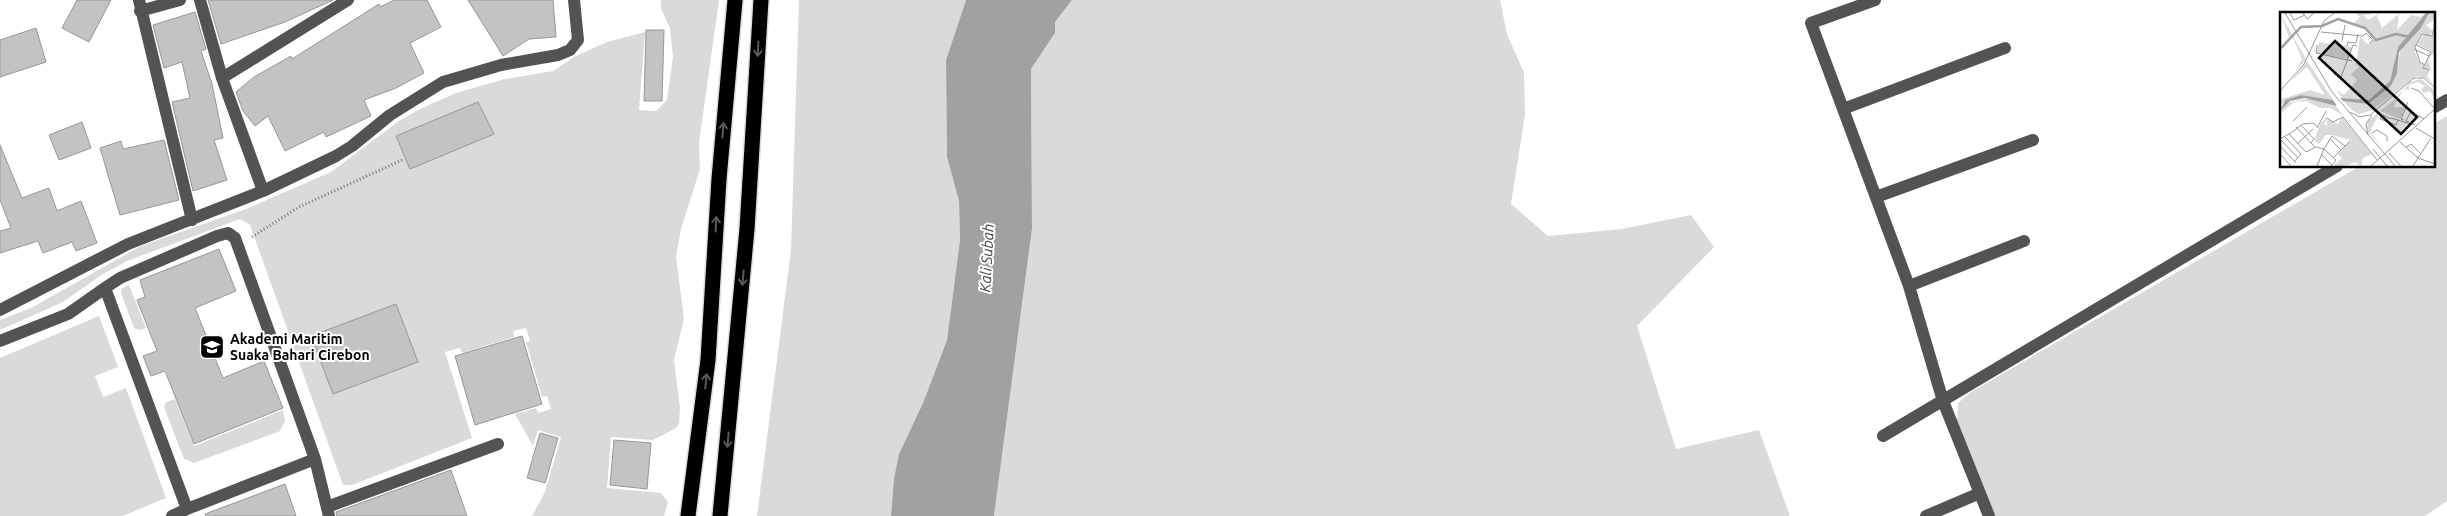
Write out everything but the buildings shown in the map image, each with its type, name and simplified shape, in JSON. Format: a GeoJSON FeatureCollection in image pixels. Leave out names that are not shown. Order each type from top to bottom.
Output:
{"type":"FeatureCollection","features":[{"type":"Feature","properties":{"kind":"highway"},"geometry":{"type":"LineString","coordinates":[[688,516],[708,360],[719,179],[736,0]]}},
{"type":"Feature","properties":{"kind":"highway"},"geometry":{"type":"LineString","coordinates":[[720,516],[748,229],[761,0]]}},
{"type":"Feature","properties":{"kind":"street"},"geometry":{"type":"LineString","coordinates":[[180,0],[140,6],[192,220]]}},
{"type":"Feature","properties":{"kind":"street"},"geometry":{"type":"LineString","coordinates":[[200,0],[222,78],[263,191]]}},
{"type":"Feature","properties":{"kind":"street"},"geometry":{"type":"LineString","coordinates":[[222,78],[348,0]]}},
{"type":"Feature","properties":{"kind":"street"},"geometry":{"type":"LineString","coordinates":[[0,310],[128,244],[263,191],[352,146],[390,115],[443,82],[501,64],[550,57],[570,50],[578,40],[574,0]]}},
{"type":"Feature","properties":{"kind":"street"},"geometry":{"type":"LineString","coordinates":[[1875,0],[1811,23],[1909,286],[1943,401],[1988,516]]}},
{"type":"Feature","properties":{"kind":"street"},"geometry":{"type":"LineString","coordinates":[[1843,109],[2005,48]]}},
{"type":"Feature","properties":{"kind":"street"},"geometry":{"type":"LineString","coordinates":[[2434,107],[2447,100]]}},
{"type":"Feature","properties":{"kind":"street"},"geometry":{"type":"LineString","coordinates":[[1876,197],[2033,140]]}},
{"type":"Feature","properties":{"kind":"street"},"geometry":{"type":"LineString","coordinates":[[1883,436],[2333,168]]}},
{"type":"Feature","properties":{"kind":"street"},"geometry":{"type":"LineString","coordinates":[[0,341],[68,314],[120,278],[228,233],[235,238],[239,247],[315,459],[328,511],[498,444]]}},
{"type":"Feature","properties":{"kind":"street"},"geometry":{"type":"LineString","coordinates":[[1909,286],[2024,241]]}},
{"type":"Feature","properties":{"kind":"street"},"geometry":{"type":"LineString","coordinates":[[105,288],[187,509]]}},
{"type":"Feature","properties":{"kind":"street"},"geometry":{"type":"LineString","coordinates":[[172,516],[315,459]]}},
{"type":"Feature","properties":{"kind":"street"},"geometry":{"type":"LineString","coordinates":[[1926,516],[1980,493]]}},
{"type":"Feature","properties":{"kind":"path"},"geometry":{"type":"LineString","coordinates":[[239,247],[299,207],[402,160]]}},
{"type":"Feature","properties":{"kind":"shaded area"},"geometry":{"type":"Polygon","coordinates":[[[661,0],[719,0],[699,143],[700,169],[681,229],[676,256],[684,319],[674,360],[680,408],[679,424],[676,428],[653,440],[611,437],[607,488],[661,493],[668,502],[664,516],[532,516],[545,492],[561,437],[538,430],[533,446],[515,414],[536,408],[538,413],[551,409],[547,396],[542,397],[526,342],[530,341],[526,328],[513,331],[514,337],[462,353],[460,348],[445,352],[472,438],[352,485],[343,485],[250,225],[240,219],[127,261],[103,274],[63,302],[0,330],[0,320],[31,308],[141,246],[246,209],[331,172],[399,121],[422,108],[456,93],[505,79],[553,71],[574,57],[607,42],[645,32],[639,110],[656,111],[667,100],[673,57],[670,28],[661,9],[661,0]]]}},
{"type":"Feature","properties":{"kind":"shaded area"},"geometry":{"type":"Polygon","coordinates":[[[799,0],[966,0],[946,60],[947,157],[959,201],[960,240],[947,340],[923,403],[899,454],[894,478],[891,516],[757,516],[791,250],[799,0]]]}},
{"type":"Feature","properties":{"kind":"shaded area"},"geometry":{"type":"Polygon","coordinates":[[[1072,0],[1500,0],[1507,34],[1524,73],[1525,115],[1511,204],[1548,236],[1622,229],[1691,215],[1714,247],[1637,326],[1676,449],[1759,430],[1790,516],[994,516],[1032,230],[1031,69],[1055,33],[1055,22],[1072,0]]]}},
{"type":"Feature","properties":{"kind":"shaded area"},"geometry":{"type":"Polygon","coordinates":[[[2447,116],[2447,501],[2425,516],[1995,516],[1957,420],[1958,403],[1971,392],[2357,168],[2434,168],[2434,123],[2447,116]]]}},
{"type":"Feature","properties":{"kind":"shaded area"},"geometry":{"type":"Polygon","coordinates":[[[129,285],[146,328],[140,330],[134,328],[121,293],[122,288],[129,285]]]}},
{"type":"Feature","properties":{"kind":"shaded area"},"geometry":{"type":"Polygon","coordinates":[[[99,316],[118,367],[95,376],[103,397],[126,388],[166,498],[123,516],[0,516],[0,358],[99,316]]]}},
{"type":"Feature","properties":{"kind":"shaded area"},"geometry":{"type":"Polygon","coordinates":[[[175,399],[194,446],[283,410],[285,421],[280,431],[194,463],[184,459],[164,407],[166,402],[175,399]]]}},
{"type":"Feature","properties":{"kind":"water","name":"Kali Subah"},"geometry":{"type":"Polygon","coordinates":[[[966,0],[1072,0],[1055,22],[1055,33],[1031,69],[1032,229],[994,516],[891,516],[894,478],[899,454],[923,403],[947,340],[960,240],[959,201],[947,157],[946,60],[966,0]]]}},
{"type":"Feature","properties":{"kind":"place","name":"Akademi Maritim Suaka Bahari Cirebon"},"geometry":{"type":"Point","coordinates":[212,347]}}]}
